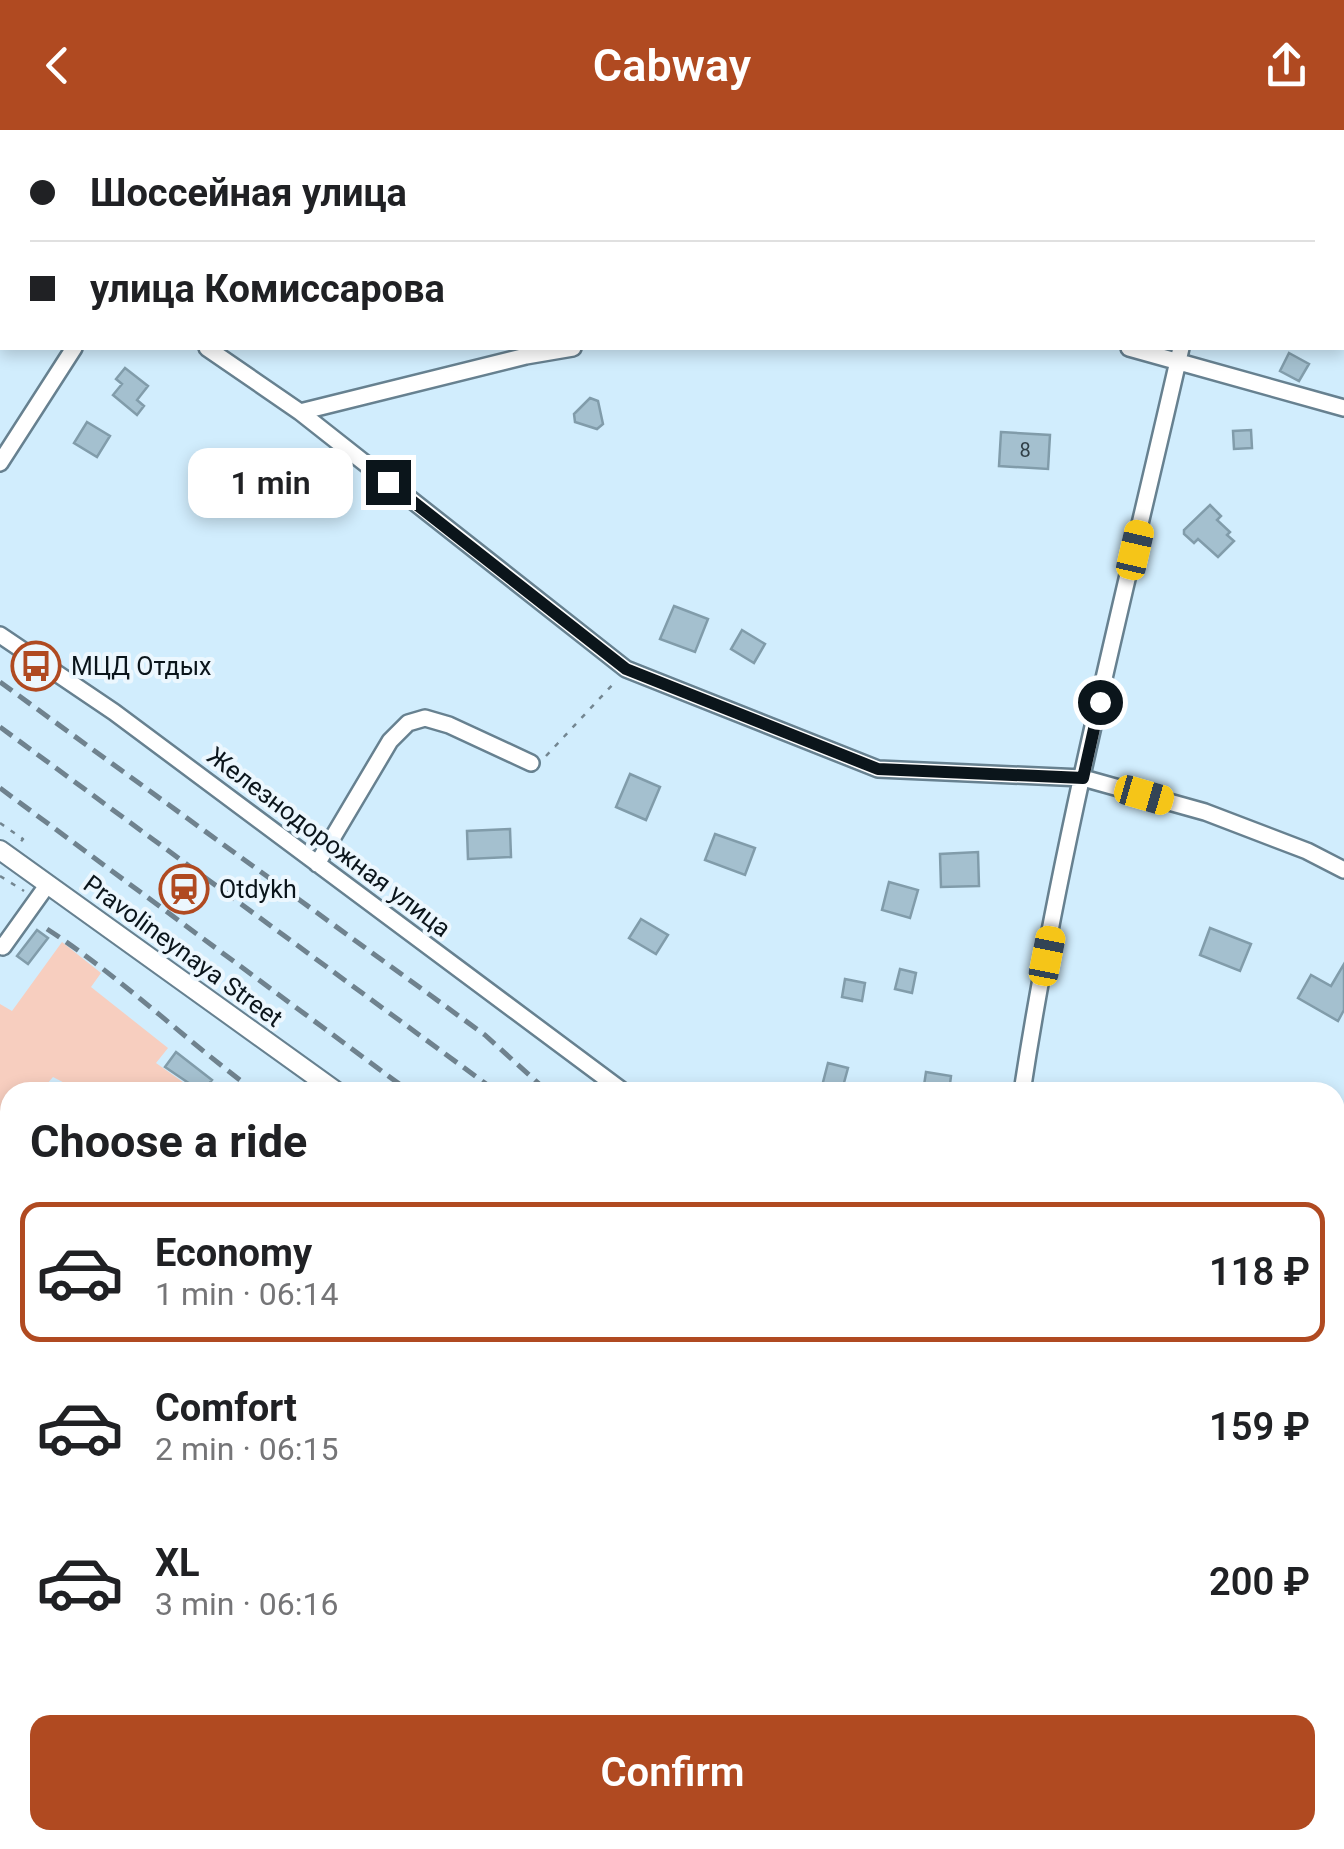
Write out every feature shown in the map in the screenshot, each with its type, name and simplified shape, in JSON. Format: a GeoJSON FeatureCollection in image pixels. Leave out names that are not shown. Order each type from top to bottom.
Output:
{"type":"FeatureCollection","features":[{"type":"Feature","properties":{"kind":"main road","name":"Pravolineynaya Street"},"geometry":{"type":"LineString","coordinates":[[0,850],[42,891],[323,1082]]}},
{"type":"Feature","properties":{"kind":"street"},"geometry":{"type":"LineString","coordinates":[[0,462],[69,350]]}},
{"type":"Feature","properties":{"kind":"street"},"geometry":{"type":"LineString","coordinates":[[209,350],[300,412],[626,669],[878,769],[1083,778],[1205,812],[1307,851],[1344,870]]}},
{"type":"Feature","properties":{"kind":"street"},"geometry":{"type":"LineString","coordinates":[[300,412],[561,350]]}},
{"type":"Feature","properties":{"kind":"street"},"geometry":{"type":"LineString","coordinates":[[1149,350],[1180,353],[1344,408]]}},
{"type":"Feature","properties":{"kind":"street"},"geometry":{"type":"LineString","coordinates":[[1024,1082],[1083,778],[1180,353]]}},
{"type":"Feature","properties":{"kind":"street","name":"Железнодорожная улица"},"geometry":{"type":"LineString","coordinates":[[0,635],[114,712],[611,1082]]}},
{"type":"Feature","properties":{"kind":"street"},"geometry":{"type":"LineString","coordinates":[[317,864],[390,741],[408,723],[425,718],[449,725],[531,764]]}},
{"type":"Feature","properties":{"kind":"street"},"geometry":{"type":"LineString","coordinates":[[3,947],[42,891]]}},
{"type":"Feature","properties":{"kind":"path"},"geometry":{"type":"LineString","coordinates":[[531,764],[549,755],[626,669]]}},
{"type":"Feature","properties":{"kind":"path"},"geometry":{"type":"LineString","coordinates":[[0,876],[42,891]]}},
{"type":"Feature","properties":{"kind":"shaded area"},"geometry":{"type":"Polygon","coordinates":[[[62,942],[101,973],[91,987],[168,1048],[156,1063],[183,1082],[63,1082],[53,1077],[49,1082],[0,1082],[0,1004],[12,1011],[62,942]]]}},
{"type":"Feature","properties":{"kind":"building"},"geometry":{"type":"Polygon","coordinates":[[[1289,353],[1309,364],[1299,381],[1280,371],[1289,353]]]}},
{"type":"Feature","properties":{"kind":"building"},"geometry":{"type":"Polygon","coordinates":[[[125,368],[148,386],[137,400],[144,406],[137,415],[113,395],[122,384],[116,379],[125,368]]]}},
{"type":"Feature","properties":{"kind":"building"},"geometry":{"type":"Polygon","coordinates":[[[590,398],[598,401],[603,424],[597,429],[575,422],[574,414],[590,398]]]}},
{"type":"Feature","properties":{"kind":"building"},"geometry":{"type":"Polygon","coordinates":[[[87,422],[110,436],[97,457],[74,443],[87,422]]]}},
{"type":"Feature","properties":{"kind":"building"},"geometry":{"type":"Polygon","coordinates":[[[1251,430],[1252,448],[1234,449],[1233,431],[1251,430]]]}},
{"type":"Feature","properties":{"kind":"building"},"geometry":{"type":"Polygon","coordinates":[[[1001,432],[1050,435],[1048,469],[999,466],[1001,432]]]}},
{"type":"Feature","properties":{"kind":"building"},"geometry":{"type":"Polygon","coordinates":[[[1210,505],[1221,516],[1217,520],[1234,541],[1218,557],[1198,539],[1194,543],[1184,534],[1210,505]]]}},
{"type":"Feature","properties":{"kind":"building"},"geometry":{"type":"Polygon","coordinates":[[[674,606],[708,619],[695,652],[660,639],[674,606]]]}},
{"type":"Feature","properties":{"kind":"building"},"geometry":{"type":"Polygon","coordinates":[[[742,630],[765,644],[754,663],[731,649],[742,630]]]}},
{"type":"Feature","properties":{"kind":"building"},"geometry":{"type":"Polygon","coordinates":[[[630,774],[660,787],[646,820],[616,807],[630,774]]]}},
{"type":"Feature","properties":{"kind":"building"},"geometry":{"type":"Polygon","coordinates":[[[510,829],[511,857],[468,859],[467,831],[510,829]]]}},
{"type":"Feature","properties":{"kind":"building"},"geometry":{"type":"Polygon","coordinates":[[[715,834],[755,848],[745,875],[705,860],[715,834]]]}},
{"type":"Feature","properties":{"kind":"building"},"geometry":{"type":"Polygon","coordinates":[[[978,852],[979,886],[941,887],[940,854],[978,852]]]}},
{"type":"Feature","properties":{"kind":"building"},"geometry":{"type":"Polygon","coordinates":[[[889,882],[918,890],[910,918],[882,910],[889,882]]]}},
{"type":"Feature","properties":{"kind":"building"},"geometry":{"type":"Polygon","coordinates":[[[641,919],[668,935],[656,954],[629,938],[641,919]]]}},
{"type":"Feature","properties":{"kind":"building"},"geometry":{"type":"Polygon","coordinates":[[[1210,928],[1251,944],[1240,971],[1200,955],[1210,928]]]}},
{"type":"Feature","properties":{"kind":"building"},"geometry":{"type":"Polygon","coordinates":[[[37,930],[48,938],[28,964],[17,956],[37,930]]]}},
{"type":"Feature","properties":{"kind":"building"},"geometry":{"type":"Polygon","coordinates":[[[1344,964],[1344,1010],[1338,1021],[1298,998],[1311,975],[1331,986],[1344,964]]]}},
{"type":"Feature","properties":{"kind":"building"},"geometry":{"type":"Polygon","coordinates":[[[900,969],[916,973],[912,993],[895,989],[900,969]]]}},
{"type":"Feature","properties":{"kind":"building"},"geometry":{"type":"Polygon","coordinates":[[[845,979],[865,983],[862,1001],[842,997],[845,979]]]}},
{"type":"Feature","properties":{"kind":"building"},"geometry":{"type":"Polygon","coordinates":[[[176,1052],[212,1080],[187,1082],[165,1067],[176,1052]]]}},
{"type":"Feature","properties":{"kind":"building"},"geometry":{"type":"Polygon","coordinates":[[[828,1063],[848,1068],[844,1082],[823,1082],[828,1063]]]}},
{"type":"Feature","properties":{"kind":"building"},"geometry":{"type":"Polygon","coordinates":[[[926,1072],[951,1076],[950,1082],[924,1082],[926,1072]]]}},
{"type":"Feature","properties":{"kind":"railway"},"geometry":{"type":"LineString","coordinates":[[0,682],[485,1035],[537,1082]]}},
{"type":"Feature","properties":{"kind":"railway"},"geometry":{"type":"LineString","coordinates":[[0,727],[483,1082]]}},
{"type":"Feature","properties":{"kind":"railway"},"geometry":{"type":"LineString","coordinates":[[0,788],[397,1082]]}},
{"type":"Feature","properties":{"kind":"railway"},"geometry":{"type":"LineString","coordinates":[[47,929],[101,967],[243,1082]]}},
{"type":"Feature","properties":{"kind":"place","name":"МЦД Отдых"},"geometry":{"type":"Point","coordinates":[36,666]}},
{"type":"Feature","properties":{"kind":"place","name":"Otdykh"},"geometry":{"type":"Point","coordinates":[184,889]}},
{"type":"Feature","properties":{"kind":"route"},"geometry":{"type":"LineString","coordinates":[[388,482],[626,669],[878,769],[1083,778],[1100,702]]}}]}
